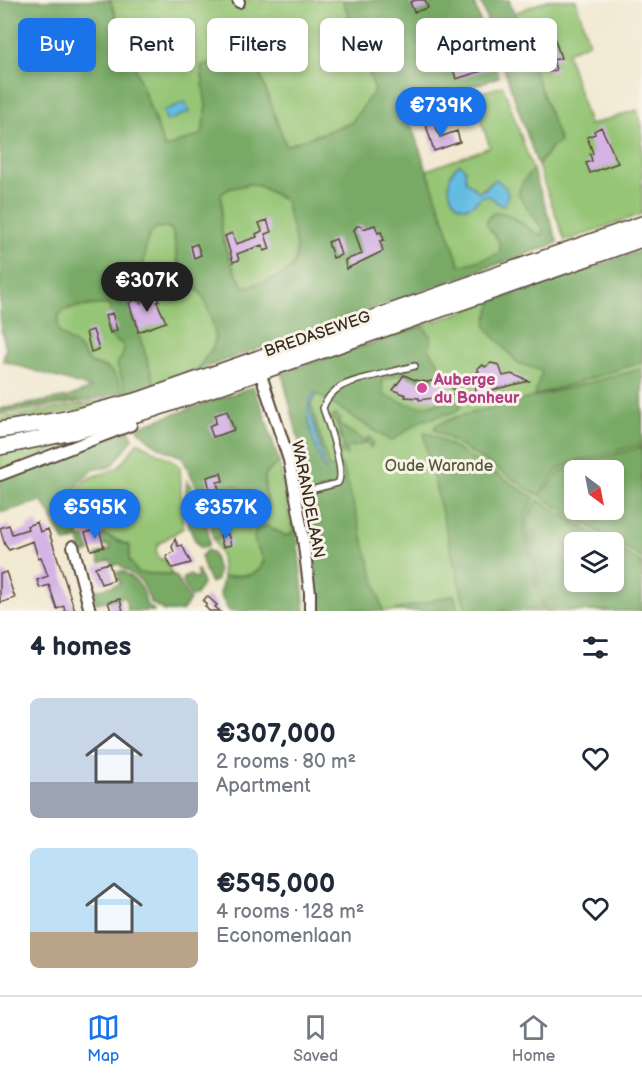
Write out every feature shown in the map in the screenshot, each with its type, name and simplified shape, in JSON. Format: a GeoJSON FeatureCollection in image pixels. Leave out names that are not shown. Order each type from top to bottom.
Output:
{"type":"FeatureCollection","features":[{"type":"Feature","properties":{"kind":"main road","name":"BREDASEWEG"},"geometry":{"type":"LineString","coordinates":[[0,447],[73,432],[129,417],[258,366],[592,249],[642,224]]}},
{"type":"Feature","properties":{"kind":"main road","name":"BREDASEWEG"},"geometry":{"type":"LineString","coordinates":[[592,249],[642,239]]}},
{"type":"Feature","properties":{"kind":"main road","name":"BREDASEWEG"},"geometry":{"type":"LineString","coordinates":[[0,430],[41,424],[118,406],[258,366]]}},
{"type":"Feature","properties":{"kind":"street","name":"WARANDELAAN"},"geometry":{"type":"LineString","coordinates":[[258,366],[289,460],[308,582],[310,611]]}},
{"type":"Feature","properties":{"kind":"street"},"geometry":{"type":"LineString","coordinates":[[0,475],[131,425]]}},
{"type":"Feature","properties":{"kind":"street"},"geometry":{"type":"LineString","coordinates":[[73,546],[90,611]]}},
{"type":"Feature","properties":{"kind":"lane"},"geometry":{"type":"LineString","coordinates":[[295,494],[340,481],[338,460],[323,408],[333,392],[350,382],[415,366]]}},
{"type":"Feature","properties":{"kind":"green space"},"geometry":{"type":"Polygon","coordinates":[[[0,0],[110,0],[117,18],[108,18],[108,72],[137,72],[165,148],[202,134],[206,106],[201,66],[207,64],[207,72],[259,72],[286,146],[351,123],[375,90],[369,72],[404,72],[404,18],[349,18],[343,0],[473,0],[479,18],[416,18],[416,72],[497,72],[499,77],[406,110],[460,266],[499,254],[500,245],[486,223],[491,215],[497,212],[513,218],[542,235],[544,232],[542,228],[519,196],[521,185],[533,170],[558,243],[198,370],[214,344],[215,334],[212,321],[197,288],[180,271],[172,230],[167,227],[156,228],[147,242],[139,277],[132,283],[133,296],[128,299],[155,385],[127,393],[117,364],[124,350],[123,346],[110,335],[108,324],[111,309],[108,305],[70,308],[59,315],[58,328],[62,335],[79,348],[87,360],[112,372],[123,393],[80,402],[78,400],[0,411],[0,409],[68,397],[91,388],[3,361],[6,348],[0,325],[0,0]],[[249,184],[228,189],[221,195],[223,240],[230,261],[244,287],[281,276],[291,268],[295,260],[294,236],[285,200],[257,185],[249,184]]]}},
{"type":"Feature","properties":{"kind":"green space"},"geometry":{"type":"Polygon","coordinates":[[[110,0],[343,0],[349,18],[320,18],[320,72],[369,72],[375,90],[351,123],[286,146],[259,72],[308,72],[308,18],[207,18],[207,64],[201,66],[206,106],[202,135],[165,148],[137,72],[195,72],[195,18],[117,18],[110,0]]]}},
{"type":"Feature","properties":{"kind":"green space"},"geometry":{"type":"Polygon","coordinates":[[[480,0],[509,0],[515,18],[486,18],[480,0]]]}},
{"type":"Feature","properties":{"kind":"green space"},"geometry":{"type":"Polygon","coordinates":[[[548,0],[576,0],[589,43],[567,52],[589,125],[637,110],[642,126],[642,214],[565,241],[538,166],[551,148],[530,72],[557,72],[557,18],[515,18],[514,13],[548,0]]]}},
{"type":"Feature","properties":{"kind":"green space"},"geometry":{"type":"Polygon","coordinates":[[[505,72],[535,72],[560,142],[550,148],[538,166],[505,72]]]}},
{"type":"Feature","properties":{"kind":"green space"},"geometry":{"type":"Polygon","coordinates":[[[503,86],[533,170],[522,184],[544,233],[538,235],[511,216],[496,212],[490,215],[486,223],[500,245],[499,254],[460,267],[427,170],[490,147],[472,95],[503,86]],[[457,166],[474,204],[482,196],[489,196],[502,206],[492,182],[479,192],[466,181],[457,166]]]}},
{"type":"Feature","properties":{"kind":"green space"},"geometry":{"type":"Polygon","coordinates":[[[249,184],[257,185],[286,200],[296,249],[295,260],[291,268],[281,275],[244,287],[230,261],[223,240],[220,195],[228,189],[249,184]]]}},
{"type":"Feature","properties":{"kind":"green space"},"geometry":{"type":"Polygon","coordinates":[[[167,227],[172,230],[174,236],[181,274],[199,291],[204,300],[212,321],[215,339],[198,370],[155,385],[128,299],[133,295],[132,283],[143,269],[146,239],[156,228],[167,227]]]}},
{"type":"Feature","properties":{"kind":"green space"},"geometry":{"type":"Polygon","coordinates":[[[642,250],[642,362],[534,396],[542,371],[518,363],[490,332],[486,325],[493,301],[642,250]]]}},
{"type":"Feature","properties":{"kind":"green space","name":"Oude Warande"},"geometry":{"type":"Polygon","coordinates":[[[642,253],[642,611],[332,611],[297,454],[299,441],[282,373],[493,301],[493,303],[642,253]]]}},
{"type":"Feature","properties":{"kind":"green space"},"geometry":{"type":"Polygon","coordinates":[[[100,303],[108,305],[111,309],[108,330],[125,348],[124,355],[117,364],[127,393],[123,393],[118,381],[106,367],[90,363],[79,348],[62,336],[58,330],[59,315],[64,311],[100,303]]]}},
{"type":"Feature","properties":{"kind":"green space"},"geometry":{"type":"Polygon","coordinates":[[[424,326],[431,338],[429,349],[443,374],[436,379],[423,380],[403,373],[382,380],[384,395],[404,403],[428,406],[457,394],[461,404],[460,408],[454,412],[421,421],[391,441],[317,394],[311,404],[329,468],[341,465],[344,471],[383,611],[317,611],[318,592],[314,550],[308,504],[297,454],[299,441],[282,373],[424,326]]]}},
{"type":"Feature","properties":{"kind":"green space"},"geometry":{"type":"Polygon","coordinates":[[[642,369],[642,444],[582,460],[564,460],[564,466],[558,469],[538,495],[434,429],[436,425],[456,417],[642,369]]]}},
{"type":"Feature","properties":{"kind":"green space"},"geometry":{"type":"Polygon","coordinates":[[[253,387],[263,410],[279,462],[265,475],[269,508],[265,513],[256,515],[243,492],[236,486],[230,485],[223,488],[226,503],[219,506],[217,516],[223,532],[218,539],[213,538],[205,505],[182,457],[151,442],[137,427],[253,387]]]}},
{"type":"Feature","properties":{"kind":"green space"},"geometry":{"type":"Polygon","coordinates":[[[110,399],[111,403],[0,426],[0,419],[110,399]]]}},
{"type":"Feature","properties":{"kind":"green space"},"geometry":{"type":"Polygon","coordinates":[[[79,400],[80,402],[0,415],[0,411],[79,400]]]}},
{"type":"Feature","properties":{"kind":"green space"},"geometry":{"type":"Polygon","coordinates":[[[336,415],[341,419],[338,424],[365,441],[369,437],[373,445],[370,448],[368,442],[346,449],[347,455],[340,453],[339,450],[344,448],[336,421],[330,421],[330,418],[336,415]]]}},
{"type":"Feature","properties":{"kind":"green space"},"geometry":{"type":"Polygon","coordinates":[[[129,422],[0,470],[0,452],[129,422]]]}},
{"type":"Feature","properties":{"kind":"green space"},"geometry":{"type":"Polygon","coordinates":[[[129,429],[133,439],[113,465],[106,468],[95,468],[80,482],[74,494],[75,517],[80,538],[85,537],[90,552],[83,554],[79,539],[65,543],[41,501],[0,513],[0,479],[129,429]]]}},
{"type":"Feature","properties":{"kind":"green space"},"geometry":{"type":"Polygon","coordinates":[[[424,432],[435,436],[535,498],[525,516],[524,532],[543,611],[466,611],[424,432]]]}},
{"type":"Feature","properties":{"kind":"green space"},"geometry":{"type":"Polygon","coordinates":[[[137,443],[170,459],[180,467],[183,528],[158,544],[156,551],[159,559],[164,559],[172,574],[138,573],[129,560],[130,546],[104,534],[108,512],[105,507],[79,493],[84,482],[89,478],[118,467],[137,443]]]}},
{"type":"Feature","properties":{"kind":"green space"},"geometry":{"type":"Polygon","coordinates":[[[642,447],[642,558],[624,547],[624,532],[599,532],[579,520],[624,520],[624,460],[594,460],[642,447]]]}},
{"type":"Feature","properties":{"kind":"green space"},"geometry":{"type":"Polygon","coordinates":[[[279,462],[293,533],[287,536],[266,526],[255,544],[264,558],[260,569],[251,574],[223,577],[221,556],[213,538],[218,539],[222,525],[218,511],[223,488],[229,486],[240,489],[256,515],[268,500],[265,475],[279,462]]]}},
{"type":"Feature","properties":{"kind":"green space"},"geometry":{"type":"Polygon","coordinates":[[[564,470],[564,511],[540,496],[564,470]]]}},
{"type":"Feature","properties":{"kind":"green space"},"geometry":{"type":"Polygon","coordinates":[[[187,480],[206,518],[209,544],[204,548],[200,548],[195,541],[189,524],[185,497],[187,480]]]}},
{"type":"Feature","properties":{"kind":"green space"},"geometry":{"type":"Polygon","coordinates":[[[78,500],[102,512],[104,517],[99,529],[82,533],[78,516],[78,500]]]}},
{"type":"Feature","properties":{"kind":"green space"},"geometry":{"type":"Polygon","coordinates":[[[538,500],[564,516],[564,520],[571,520],[590,532],[564,532],[564,592],[624,592],[624,552],[642,564],[642,611],[546,611],[527,532],[527,519],[538,500]]]}},
{"type":"Feature","properties":{"kind":"green space"},"geometry":{"type":"Polygon","coordinates":[[[292,524],[296,526],[305,611],[229,611],[220,595],[223,577],[252,574],[262,566],[263,559],[254,540],[257,529],[262,526],[268,527],[287,536],[293,533],[292,524]]]}},
{"type":"Feature","properties":{"kind":"green space"},"geometry":{"type":"Polygon","coordinates":[[[101,534],[130,546],[129,560],[138,573],[175,575],[190,600],[182,611],[164,611],[150,602],[142,582],[135,576],[118,564],[113,565],[110,560],[100,563],[97,554],[111,549],[109,545],[104,546],[101,534]]]}},
{"type":"Feature","properties":{"kind":"green space"},"geometry":{"type":"Polygon","coordinates":[[[207,550],[213,553],[218,571],[217,580],[211,583],[201,556],[207,550]]]}},
{"type":"Feature","properties":{"kind":"green space"},"geometry":{"type":"Polygon","coordinates":[[[198,570],[203,584],[195,596],[191,597],[182,581],[190,574],[194,578],[199,576],[196,571],[198,570]]]}},
{"type":"Feature","properties":{"kind":"green space"},"geometry":{"type":"Polygon","coordinates":[[[122,571],[139,584],[146,604],[155,611],[128,611],[125,597],[96,603],[92,591],[120,584],[117,572],[122,571]]]}},
{"type":"Feature","properties":{"kind":"green space"},"geometry":{"type":"Polygon","coordinates":[[[454,595],[458,611],[391,611],[454,595]]]}},
{"type":"Feature","properties":{"kind":"water"},"geometry":{"type":"Polygon","coordinates":[[[185,102],[189,112],[167,121],[163,111],[185,102]]]}},
{"type":"Feature","properties":{"kind":"water"},"geometry":{"type":"Polygon","coordinates":[[[460,164],[465,169],[466,181],[479,192],[496,179],[505,187],[508,194],[505,205],[502,206],[489,196],[482,196],[469,207],[456,203],[452,198],[449,183],[454,169],[460,164]]]}},
{"type":"Feature","properties":{"kind":"water"},"geometry":{"type":"Polygon","coordinates":[[[314,392],[316,394],[310,403],[310,411],[326,471],[313,440],[308,418],[310,399],[314,392]]]}},
{"type":"Feature","properties":{"kind":"building"},"geometry":{"type":"Polygon","coordinates":[[[425,0],[428,8],[414,12],[410,2],[425,0]]]}},
{"type":"Feature","properties":{"kind":"building"},"geometry":{"type":"Polygon","coordinates":[[[557,46],[561,58],[557,59],[557,46]]]}},
{"type":"Feature","properties":{"kind":"building"},"geometry":{"type":"Polygon","coordinates":[[[454,72],[478,72],[456,79],[454,72]]]}},
{"type":"Feature","properties":{"kind":"building"},"geometry":{"type":"Polygon","coordinates":[[[434,122],[440,137],[457,131],[460,142],[434,151],[426,125],[434,122]]]}},
{"type":"Feature","properties":{"kind":"building"},"geometry":{"type":"Polygon","coordinates":[[[601,127],[618,163],[590,173],[586,163],[592,161],[590,154],[593,153],[587,137],[595,134],[594,131],[601,127]]]}},
{"type":"Feature","properties":{"kind":"building"},"geometry":{"type":"Polygon","coordinates":[[[267,220],[271,232],[265,234],[270,249],[264,251],[262,245],[237,254],[239,260],[233,262],[225,236],[232,233],[236,244],[257,237],[256,234],[262,231],[259,223],[267,220]]]}},
{"type":"Feature","properties":{"kind":"building"},"geometry":{"type":"Polygon","coordinates":[[[375,225],[384,240],[380,241],[383,251],[346,269],[345,260],[362,254],[354,230],[357,226],[362,226],[363,229],[375,225]]]}},
{"type":"Feature","properties":{"kind":"building"},"geometry":{"type":"Polygon","coordinates":[[[336,239],[341,255],[333,258],[328,242],[336,239]]]}},
{"type":"Feature","properties":{"kind":"building"},"geometry":{"type":"Polygon","coordinates":[[[197,244],[201,255],[194,258],[191,246],[197,244]]]}},
{"type":"Feature","properties":{"kind":"building"},"geometry":{"type":"Polygon","coordinates":[[[156,293],[159,301],[157,302],[166,322],[138,332],[129,303],[135,300],[141,303],[145,297],[156,293]]]}},
{"type":"Feature","properties":{"kind":"building"},"geometry":{"type":"Polygon","coordinates":[[[112,313],[117,330],[110,333],[105,316],[112,313]]]}},
{"type":"Feature","properties":{"kind":"building"},"geometry":{"type":"Polygon","coordinates":[[[93,330],[99,349],[91,352],[86,332],[93,330]]]}},
{"type":"Feature","properties":{"kind":"building"},"geometry":{"type":"Polygon","coordinates":[[[491,363],[499,365],[503,376],[512,374],[529,381],[488,391],[487,394],[475,393],[476,388],[469,377],[479,371],[477,368],[491,363]]]}},
{"type":"Feature","properties":{"kind":"building","name":"Auberge du Bonheur"},"geometry":{"type":"Polygon","coordinates":[[[404,375],[427,382],[437,380],[443,375],[456,393],[441,402],[439,398],[419,400],[419,398],[405,397],[406,395],[393,390],[404,375]]]}},
{"type":"Feature","properties":{"kind":"building"},"geometry":{"type":"Polygon","coordinates":[[[227,411],[234,430],[213,437],[209,426],[216,423],[215,415],[227,411]]]}},
{"type":"Feature","properties":{"kind":"building"},"geometry":{"type":"Polygon","coordinates":[[[221,473],[223,481],[217,482],[222,503],[213,505],[207,477],[221,473]]]}},
{"type":"Feature","properties":{"kind":"building"},"geometry":{"type":"Polygon","coordinates":[[[37,522],[40,532],[48,529],[75,611],[65,611],[64,606],[57,609],[49,585],[40,588],[37,580],[48,576],[41,557],[38,558],[33,541],[9,550],[5,545],[0,528],[9,525],[12,534],[28,529],[27,526],[37,522]]]}},
{"type":"Feature","properties":{"kind":"building"},"geometry":{"type":"Polygon","coordinates":[[[99,529],[104,547],[91,550],[85,533],[99,529]]]}},
{"type":"Feature","properties":{"kind":"building"},"geometry":{"type":"Polygon","coordinates":[[[228,534],[231,545],[223,547],[220,536],[228,534]]]}},
{"type":"Feature","properties":{"kind":"building"},"geometry":{"type":"Polygon","coordinates":[[[175,539],[178,546],[182,545],[191,563],[172,568],[166,556],[174,552],[172,547],[175,539]]]}},
{"type":"Feature","properties":{"kind":"building"},"geometry":{"type":"Polygon","coordinates":[[[109,563],[114,580],[101,584],[95,567],[109,563]]]}},
{"type":"Feature","properties":{"kind":"building"},"geometry":{"type":"Polygon","coordinates":[[[6,572],[15,598],[0,603],[0,574],[6,572]]]}},
{"type":"Feature","properties":{"kind":"building"},"geometry":{"type":"Polygon","coordinates":[[[207,596],[220,611],[209,611],[205,606],[207,604],[203,601],[207,596]]]}},
{"type":"Feature","properties":{"kind":"building"},"geometry":{"type":"Polygon","coordinates":[[[120,599],[123,611],[111,611],[108,602],[120,599]]]}},
{"type":"Feature","properties":{"kind":"place","name":"Auberge du Bonheur"},"geometry":{"type":"Point","coordinates":[422,388]}}]}
